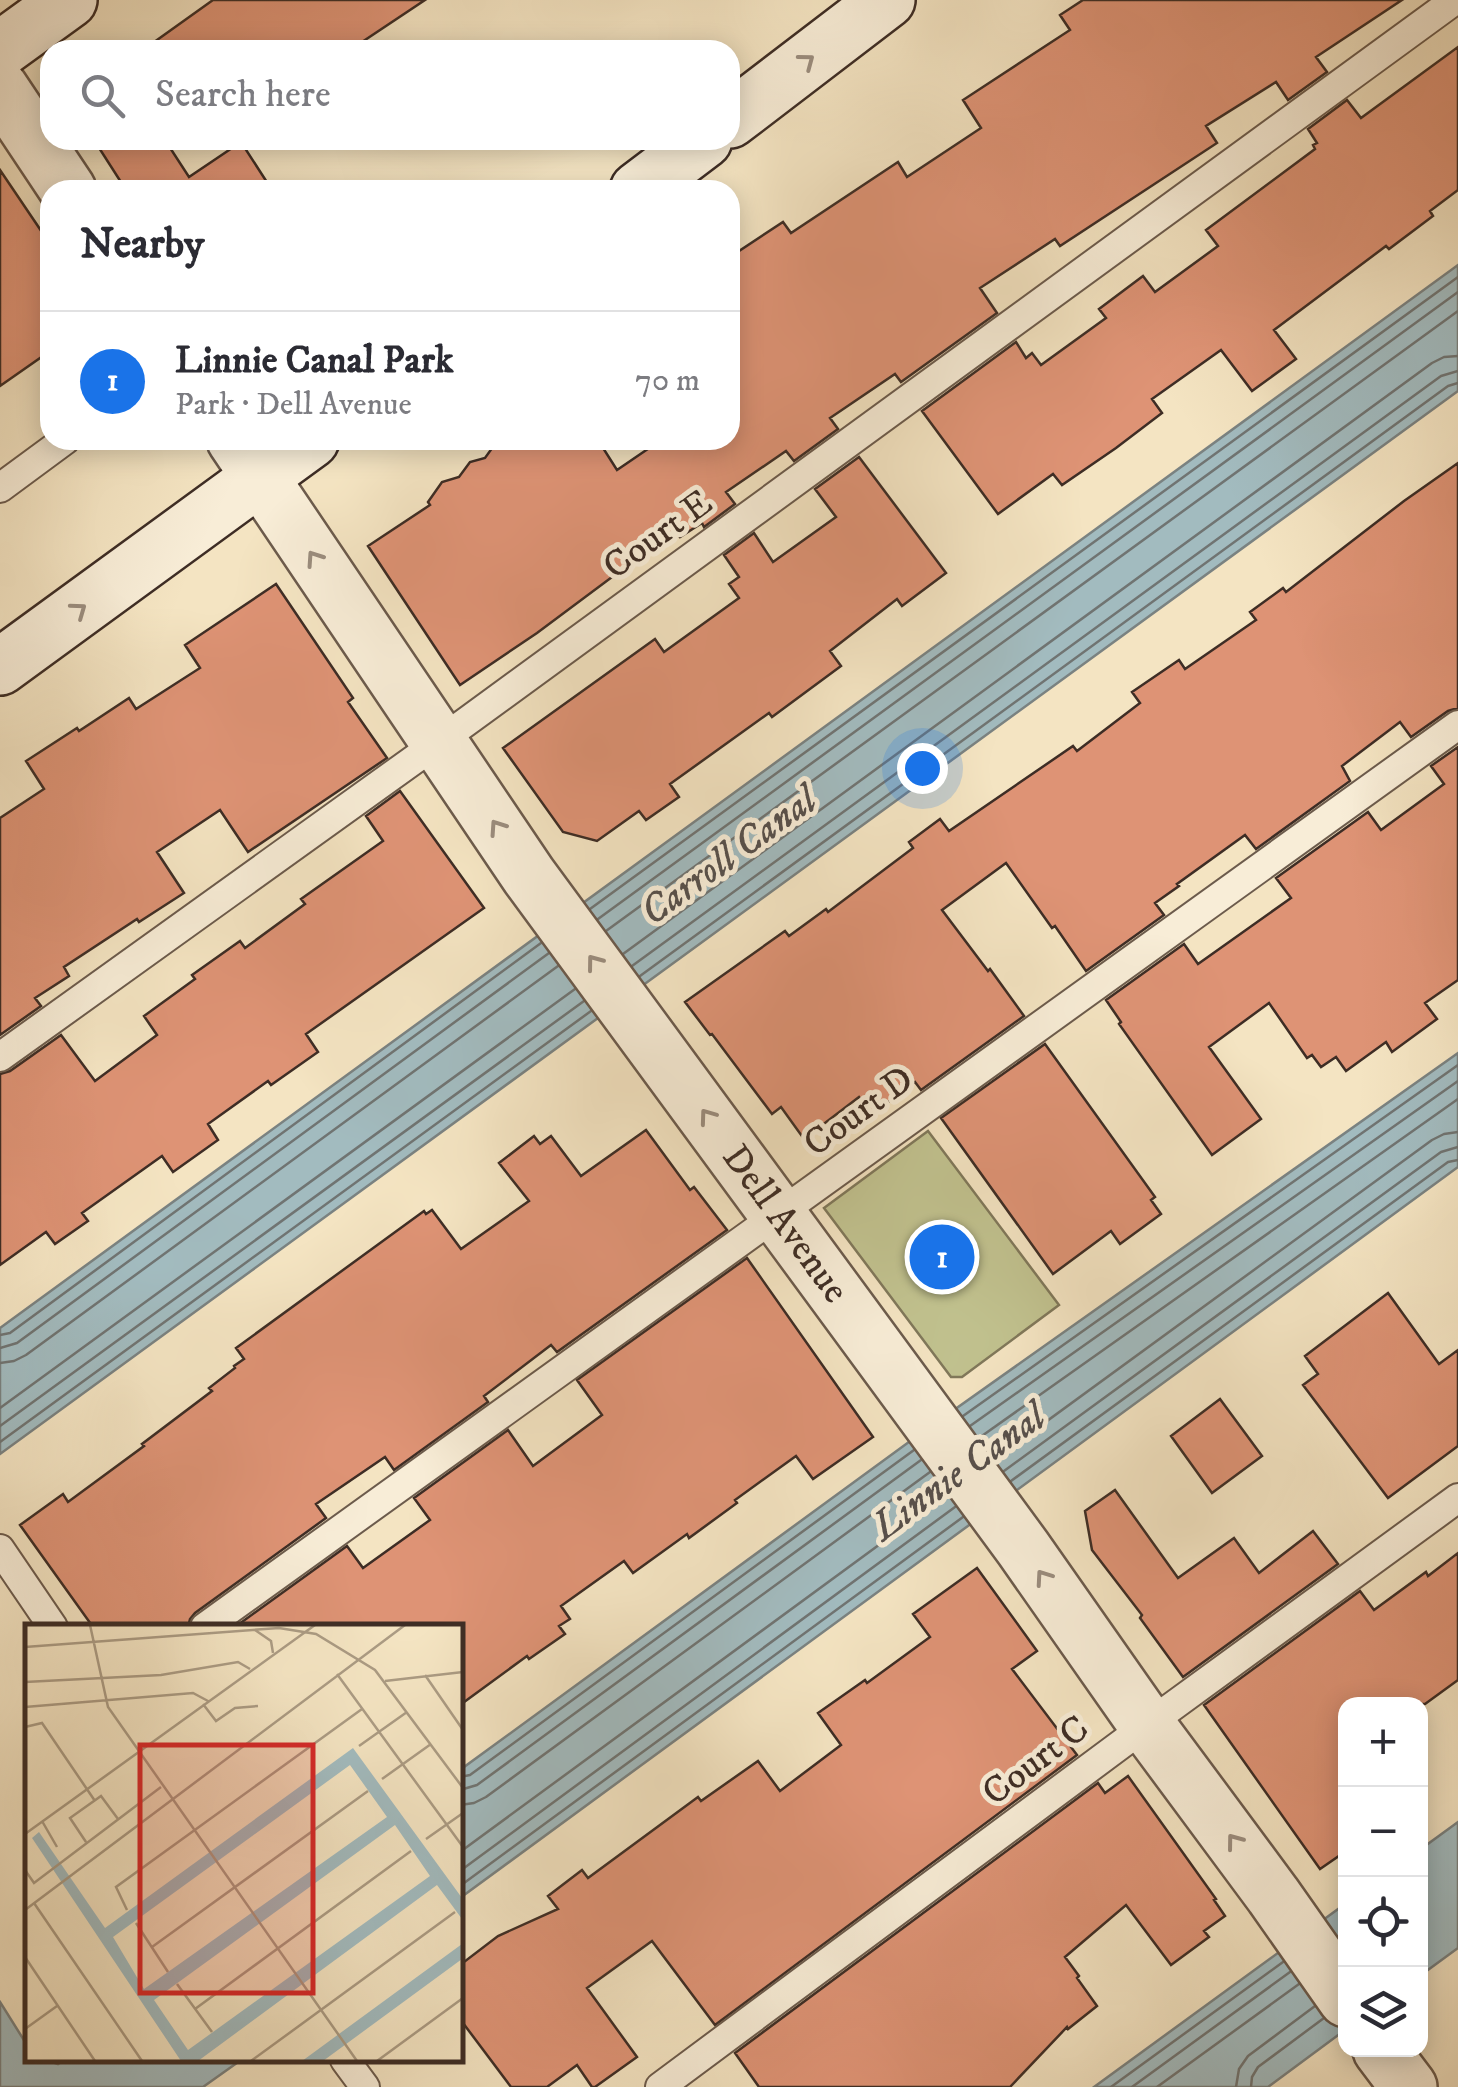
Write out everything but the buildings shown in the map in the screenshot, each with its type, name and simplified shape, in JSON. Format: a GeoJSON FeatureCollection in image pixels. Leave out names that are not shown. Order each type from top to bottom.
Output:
{"type":"FeatureCollection","features":[{"type":"Feature","properties":{"kind":"street"},"geometry":{"type":"LineString","coordinates":[[0,50],[69,0]]}},
{"type":"Feature","properties":{"kind":"street"},"geometry":{"type":"LineString","coordinates":[[740,112],[887,0]]}},
{"type":"Feature","properties":{"kind":"street"},"geometry":{"type":"LineString","coordinates":[[0,88],[40,148]]}},
{"type":"Feature","properties":{"kind":"street"},"geometry":{"type":"LineString","coordinates":[[41,150],[61,180]]}},
{"type":"Feature","properties":{"kind":"street"},"geometry":{"type":"LineString","coordinates":[[651,180],[691,150]]}},
{"type":"Feature","properties":{"kind":"street"},"geometry":{"type":"LineString","coordinates":[[0,667],[247,459],[277,450]]}},
{"type":"Feature","properties":{"kind":"street","name":"Dell Avenue"},"geometry":{"type":"LineString","coordinates":[[247,459],[552,907],[1011,1533],[1338,1988]]}},
{"type":"Feature","properties":{"kind":"lane","name":"Court E"},"geometry":{"type":"LineString","coordinates":[[0,1057],[1455,0]]}},
{"type":"Feature","properties":{"kind":"lane"},"geometry":{"type":"LineString","coordinates":[[0,488],[51,450]]}},
{"type":"Feature","properties":{"kind":"lane","name":"Court D"},"geometry":{"type":"LineString","coordinates":[[209,1624],[1458,725]]}},
{"type":"Feature","properties":{"kind":"lane","name":"Court C"},"geometry":{"type":"LineString","coordinates":[[660,2087],[1458,1498]]}},
{"type":"Feature","properties":{"kind":"lane"},"geometry":{"type":"LineString","coordinates":[[0,1549],[51,1624]]}},
{"type":"Feature","properties":{"kind":"lane"},"geometry":{"type":"LineString","coordinates":[[346,2062],[365,2087]]}},
{"type":"Feature","properties":{"kind":"green space"},"geometry":{"type":"Polygon","coordinates":[[[928,1131],[1059,1305],[962,1377],[951,1377],[824,1208],[928,1131]]]}},
{"type":"Feature","properties":{"kind":"water","name":"Carroll Canal"},"geometry":{"type":"Polygon","coordinates":[[[1458,265],[1458,391],[0,1454],[0,1328],[1458,265]]]}},
{"type":"Feature","properties":{"kind":"water","name":"Linnie Canal"},"geometry":{"type":"Polygon","coordinates":[[[1458,1053],[1458,1167],[462,1897],[462,1769],[913,1439],[1458,1053]]]}},
{"type":"Feature","properties":{"kind":"water"},"geometry":{"type":"Polygon","coordinates":[[[1458,1822],[1458,1948],[1428,1970],[1428,1877],[1428,1844],[1458,1822]]]}},
{"type":"Feature","properties":{"kind":"water"},"geometry":{"type":"Polygon","coordinates":[[[1338,1909],[1338,2035],[1268,2087],[1094,2087],[1338,1909]]]}},
{"type":"Feature","properties":{"kind":"water"},"geometry":{"type":"Polygon","coordinates":[[[0,2002],[25,2042],[25,2062],[238,2062],[203,2087],[0,2087],[0,2002]]]}},
{"type":"Feature","properties":{"kind":"place","name":"Linnie Canal Park"},"geometry":{"type":"Point","coordinates":[942,1257]}}]}
